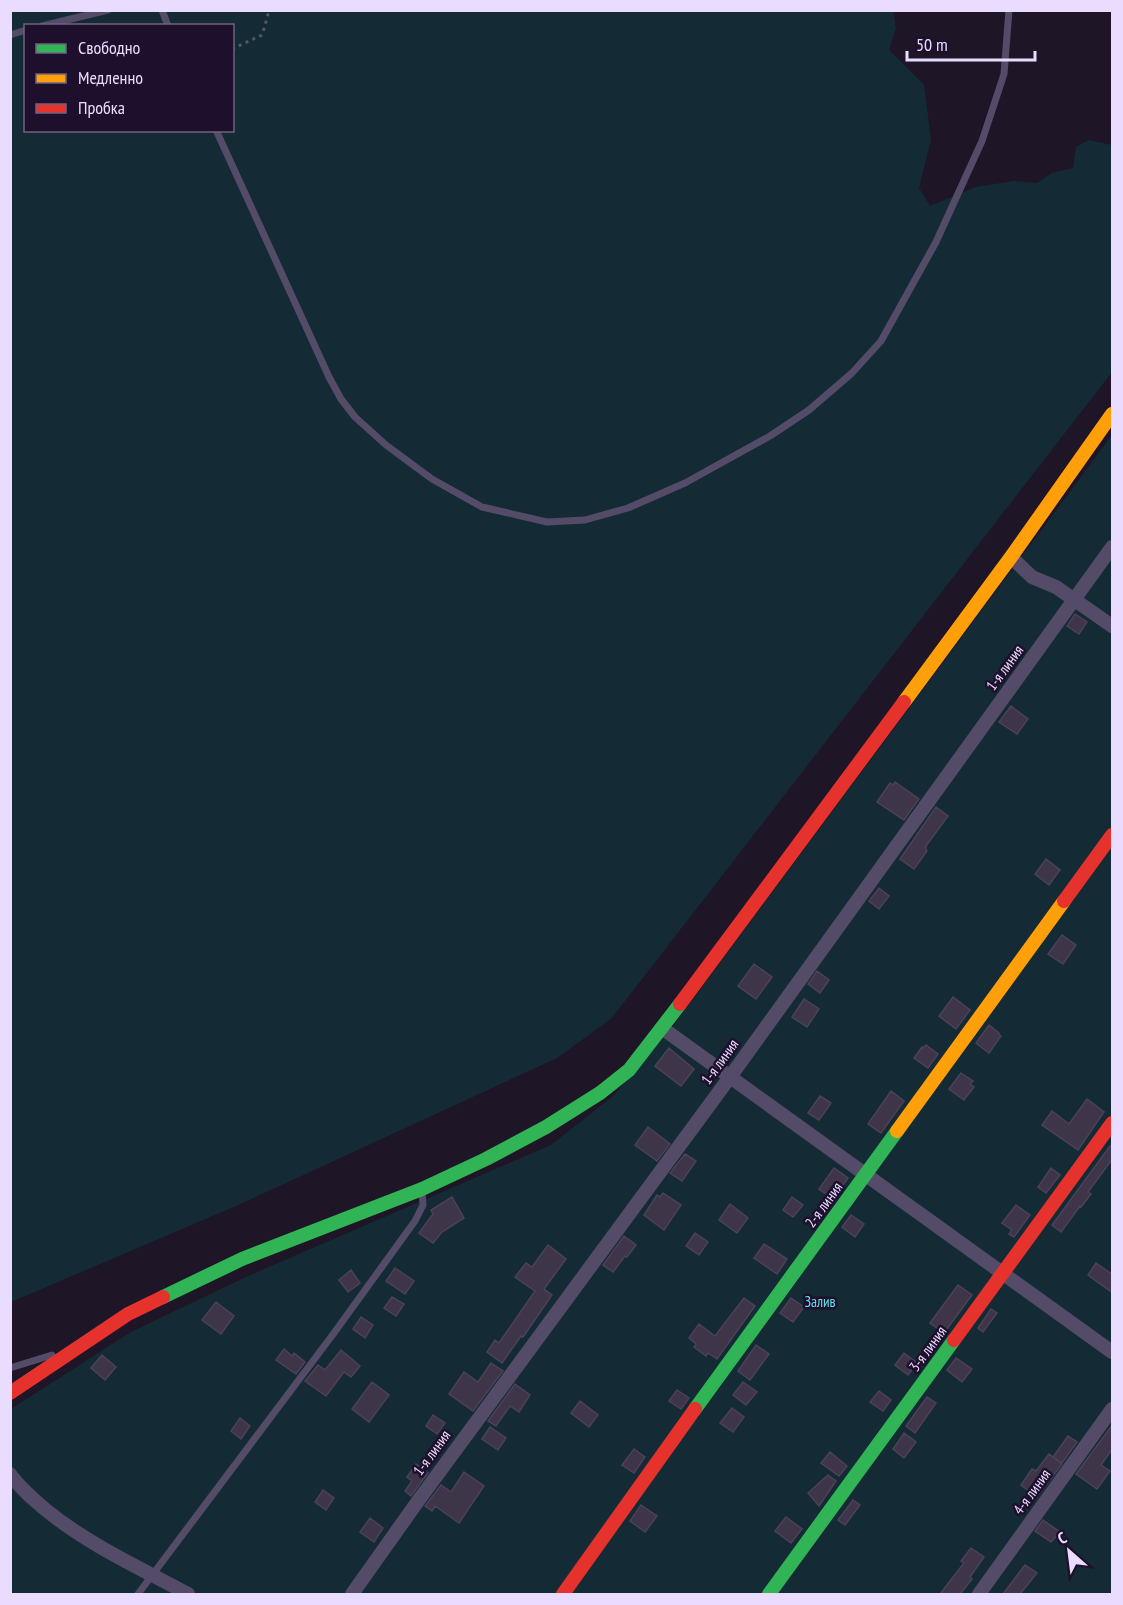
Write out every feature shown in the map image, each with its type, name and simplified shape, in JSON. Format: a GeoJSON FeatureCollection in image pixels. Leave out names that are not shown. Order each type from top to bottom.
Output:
{"type":"FeatureCollection","features":[{"type":"Feature","properties":{"kind":"street"},"geometry":{"type":"LineString","coordinates":[[10,1393],[128,1314],[242,1259],[422,1189],[546,1127],[600,1093],[629,1070],[1011,557],[1113,414]]}},
{"type":"Feature","properties":{"kind":"street","name":"1-я линия"},"geometry":{"type":"LineString","coordinates":[[352,1594],[1113,547]]}},
{"type":"Feature","properties":{"kind":"street"},"geometry":{"type":"LineString","coordinates":[[1011,557],[1032,577],[1056,587],[1113,626]]}},
{"type":"Feature","properties":{"kind":"street","name":"2-я линия"},"geometry":{"type":"LineString","coordinates":[[563,1594],[1113,834]]}},
{"type":"Feature","properties":{"kind":"street"},"geometry":{"type":"LineString","coordinates":[[662,1028],[1113,1352]]}},
{"type":"Feature","properties":{"kind":"street","name":"3-я линия"},"geometry":{"type":"LineString","coordinates":[[769,1594],[1113,1123]]}},
{"type":"Feature","properties":{"kind":"street","name":"4-я линия"},"geometry":{"type":"LineString","coordinates":[[979,1594],[1113,1409]]}},
{"type":"Feature","properties":{"kind":"street"},"geometry":{"type":"LineString","coordinates":[[10,1474],[31,1497],[61,1522],[92,1543],[188,1594]]}},
{"type":"Feature","properties":{"kind":"lane"},"geometry":{"type":"LineString","coordinates":[[51,24],[108,10]]}},
{"type":"Feature","properties":{"kind":"lane"},"geometry":{"type":"LineString","coordinates":[[217,132],[328,377],[355,417],[386,445],[432,479],[482,507],[547,522],[585,520],[627,508],[685,483],[770,436],[809,410],[843,381],[881,341],[936,242],[982,141],[1004,74],[1009,10]]}},
{"type":"Feature","properties":{"kind":"lane"},"geometry":{"type":"LineString","coordinates":[[138,1594],[415,1221],[423,1205],[422,1189]]}},
{"type":"Feature","properties":{"kind":"lane"},"geometry":{"type":"LineString","coordinates":[[10,1368],[75,1348]]}},
{"type":"Feature","properties":{"kind":"path"},"geometry":{"type":"LineString","coordinates":[[234,48],[262,35],[268,15],[266,10]]}},
{"type":"Feature","properties":{"kind":"green space"},"geometry":{"type":"Polygon","coordinates":[[[11,11],[893,11],[896,28],[889,50],[924,85],[931,140],[919,188],[930,206],[976,187],[1014,181],[1037,183],[1052,173],[1073,168],[1076,147],[1089,140],[1112,145],[1112,372],[611,1019],[557,1058],[236,1206],[11,1302],[11,11]]]}},
{"type":"Feature","properties":{"kind":"green space","name":"Залив"},"geometry":{"type":"Polygon","coordinates":[[[1112,435],[1112,1594],[11,1594],[11,1409],[131,1332],[248,1276],[551,1145],[613,1096],[673,1026],[1112,435]]]}},
{"type":"Feature","properties":{"kind":"building"},"geometry":{"type":"Polygon","coordinates":[[[1075,614],[1087,622],[1079,634],[1067,626],[1075,614]]]}},
{"type":"Feature","properties":{"kind":"building"},"geometry":{"type":"Polygon","coordinates":[[[1011,706],[1028,719],[1017,734],[999,722],[1011,706]]]}},
{"type":"Feature","properties":{"kind":"building"},"geometry":{"type":"Polygon","coordinates":[[[895,782],[919,799],[904,820],[877,802],[890,783],[893,785],[895,782]]]}},
{"type":"Feature","properties":{"kind":"building"},"geometry":{"type":"Polygon","coordinates":[[[936,807],[948,816],[926,846],[927,851],[914,869],[900,859],[936,807]]]}},
{"type":"Feature","properties":{"kind":"building"},"geometry":{"type":"Polygon","coordinates":[[[1046,859],[1060,870],[1049,885],[1035,874],[1046,859]]]}},
{"type":"Feature","properties":{"kind":"building"},"geometry":{"type":"Polygon","coordinates":[[[879,888],[889,896],[879,909],[869,901],[879,888]]]}},
{"type":"Feature","properties":{"kind":"building"},"geometry":{"type":"Polygon","coordinates":[[[1062,935],[1076,945],[1063,964],[1048,954],[1062,935]]]}},
{"type":"Feature","properties":{"kind":"building"},"geometry":{"type":"Polygon","coordinates":[[[754,964],[772,977],[756,999],[738,986],[754,964]]]}},
{"type":"Feature","properties":{"kind":"building"},"geometry":{"type":"Polygon","coordinates":[[[817,971],[829,980],[820,993],[808,984],[817,971]]]}},
{"type":"Feature","properties":{"kind":"building"},"geometry":{"type":"Polygon","coordinates":[[[953,997],[970,1010],[956,1029],[939,1016],[953,997]]]}},
{"type":"Feature","properties":{"kind":"building"},"geometry":{"type":"Polygon","coordinates":[[[804,999],[819,1009],[807,1027],[792,1017],[804,999]]]}},
{"type":"Feature","properties":{"kind":"building"},"geometry":{"type":"Polygon","coordinates":[[[989,1025],[1001,1036],[989,1053],[976,1043],[989,1025]]]}},
{"type":"Feature","properties":{"kind":"building"},"geometry":{"type":"Polygon","coordinates":[[[926,1045],[938,1054],[928,1068],[914,1058],[926,1045]]]}},
{"type":"Feature","properties":{"kind":"building"},"geometry":{"type":"Polygon","coordinates":[[[669,1048],[694,1069],[681,1086],[655,1066],[669,1048]]]}},
{"type":"Feature","properties":{"kind":"building"},"geometry":{"type":"Polygon","coordinates":[[[961,1073],[973,1081],[970,1084],[974,1087],[964,1100],[949,1089],[961,1073]]]}},
{"type":"Feature","properties":{"kind":"building"},"geometry":{"type":"Polygon","coordinates":[[[891,1091],[904,1101],[881,1133],[868,1124],[891,1091]]]}},
{"type":"Feature","properties":{"kind":"building"},"geometry":{"type":"Polygon","coordinates":[[[820,1096],[831,1103],[819,1120],[808,1113],[820,1096]]]}},
{"type":"Feature","properties":{"kind":"building"},"geometry":{"type":"Polygon","coordinates":[[[1087,1099],[1104,1112],[1078,1150],[1042,1125],[1052,1111],[1069,1124],[1087,1099]]]}},
{"type":"Feature","properties":{"kind":"building"},"geometry":{"type":"Polygon","coordinates":[[[648,1127],[670,1144],[657,1161],[635,1145],[648,1127]]]}},
{"type":"Feature","properties":{"kind":"building"},"geometry":{"type":"Polygon","coordinates":[[[1110,1146],[1113,1148],[1113,1158],[1088,1192],[1091,1194],[1061,1232],[1052,1225],[1110,1146]]]}},
{"type":"Feature","properties":{"kind":"building"},"geometry":{"type":"Polygon","coordinates":[[[685,1154],[696,1161],[682,1181],[670,1173],[685,1154]]]}},
{"type":"Feature","properties":{"kind":"building"},"geometry":{"type":"Polygon","coordinates":[[[834,1168],[848,1178],[833,1199],[819,1189],[834,1168]]]}},
{"type":"Feature","properties":{"kind":"building"},"geometry":{"type":"Polygon","coordinates":[[[1051,1168],[1060,1175],[1046,1193],[1038,1187],[1051,1168]]]}},
{"type":"Feature","properties":{"kind":"building"},"geometry":{"type":"Polygon","coordinates":[[[663,1193],[681,1205],[664,1230],[644,1215],[657,1195],[660,1197],[663,1193]]]}},
{"type":"Feature","properties":{"kind":"building"},"geometry":{"type":"Polygon","coordinates":[[[452,1197],[464,1218],[442,1232],[433,1243],[419,1233],[433,1214],[431,1210],[452,1197]]]}},
{"type":"Feature","properties":{"kind":"building"},"geometry":{"type":"Polygon","coordinates":[[[792,1197],[803,1205],[793,1217],[783,1210],[792,1197]]]}},
{"type":"Feature","properties":{"kind":"building"},"geometry":{"type":"Polygon","coordinates":[[[730,1204],[748,1218],[737,1233],[719,1220],[730,1204]]]}},
{"type":"Feature","properties":{"kind":"building"},"geometry":{"type":"Polygon","coordinates":[[[1016,1205],[1030,1215],[1014,1237],[1009,1234],[1012,1230],[1002,1223],[1016,1205]]]}},
{"type":"Feature","properties":{"kind":"building"},"geometry":{"type":"Polygon","coordinates":[[[851,1215],[864,1224],[855,1237],[842,1227],[851,1215]]]}},
{"type":"Feature","properties":{"kind":"building"},"geometry":{"type":"Polygon","coordinates":[[[695,1233],[708,1242],[699,1255],[686,1246],[695,1233]]]}},
{"type":"Feature","properties":{"kind":"building"},"geometry":{"type":"Polygon","coordinates":[[[624,1236],[636,1245],[613,1272],[603,1265],[624,1236]]]}},
{"type":"Feature","properties":{"kind":"building"},"geometry":{"type":"Polygon","coordinates":[[[764,1244],[787,1259],[777,1274],[754,1258],[764,1244]]]}},
{"type":"Feature","properties":{"kind":"building"},"geometry":{"type":"Polygon","coordinates":[[[548,1245],[566,1259],[544,1289],[552,1295],[502,1363],[487,1352],[495,1340],[499,1343],[535,1291],[515,1277],[526,1263],[532,1267],[548,1245]]]}},
{"type":"Feature","properties":{"kind":"building"},"geometry":{"type":"Polygon","coordinates":[[[1096,1263],[1113,1275],[1113,1293],[1088,1275],[1096,1263]]]}},
{"type":"Feature","properties":{"kind":"building"},"geometry":{"type":"Polygon","coordinates":[[[395,1268],[414,1281],[405,1294],[386,1281],[395,1268]]]}},
{"type":"Feature","properties":{"kind":"building"},"geometry":{"type":"Polygon","coordinates":[[[351,1270],[360,1283],[348,1292],[339,1280],[351,1270]]]}},
{"type":"Feature","properties":{"kind":"building"},"geometry":{"type":"Polygon","coordinates":[[[958,1285],[972,1295],[944,1333],[930,1323],[958,1285]]]}},
{"type":"Feature","properties":{"kind":"building"},"geometry":{"type":"Polygon","coordinates":[[[392,1297],[404,1304],[396,1316],[384,1308],[392,1297]]]}},
{"type":"Feature","properties":{"kind":"building"},"geometry":{"type":"Polygon","coordinates":[[[744,1298],[755,1306],[717,1359],[708,1353],[706,1356],[694,1347],[696,1344],[689,1338],[699,1324],[715,1336],[744,1298]]]}},
{"type":"Feature","properties":{"kind":"building"},"geometry":{"type":"Polygon","coordinates":[[[791,1298],[804,1307],[793,1322],[780,1313],[791,1298]]]}},
{"type":"Feature","properties":{"kind":"building"},"geometry":{"type":"Polygon","coordinates":[[[216,1302],[234,1316],[221,1334],[202,1320],[216,1302]]]}},
{"type":"Feature","properties":{"kind":"building"},"geometry":{"type":"Polygon","coordinates":[[[991,1309],[997,1313],[983,1332],[978,1328],[991,1309]]]}},
{"type":"Feature","properties":{"kind":"building"},"geometry":{"type":"Polygon","coordinates":[[[361,1317],[373,1325],[365,1338],[353,1329],[361,1317]]]}},
{"type":"Feature","properties":{"kind":"building"},"geometry":{"type":"Polygon","coordinates":[[[756,1345],[769,1354],[750,1380],[738,1371],[756,1345]]]}},
{"type":"Feature","properties":{"kind":"building"},"geometry":{"type":"Polygon","coordinates":[[[284,1349],[292,1356],[294,1353],[305,1362],[296,1374],[276,1360],[284,1349]]]}},
{"type":"Feature","properties":{"kind":"building"},"geometry":{"type":"Polygon","coordinates":[[[341,1350],[360,1366],[351,1377],[344,1372],[326,1396],[305,1381],[318,1365],[325,1370],[341,1350]]]}},
{"type":"Feature","properties":{"kind":"building"},"geometry":{"type":"Polygon","coordinates":[[[904,1353],[917,1363],[908,1375],[895,1365],[904,1353]]]}},
{"type":"Feature","properties":{"kind":"building"},"geometry":{"type":"Polygon","coordinates":[[[102,1355],[116,1367],[105,1380],[91,1368],[102,1355]]]}},
{"type":"Feature","properties":{"kind":"building"},"geometry":{"type":"Polygon","coordinates":[[[956,1358],[972,1369],[962,1382],[947,1370],[956,1358]]]}},
{"type":"Feature","properties":{"kind":"building"},"geometry":{"type":"Polygon","coordinates":[[[491,1363],[503,1371],[473,1411],[449,1394],[464,1372],[478,1382],[491,1363]]]}},
{"type":"Feature","properties":{"kind":"building"},"geometry":{"type":"Polygon","coordinates":[[[372,1382],[389,1395],[369,1422],[352,1409],[372,1382]]]}},
{"type":"Feature","properties":{"kind":"building"},"geometry":{"type":"Polygon","coordinates":[[[743,1382],[757,1392],[746,1405],[733,1395],[743,1382]]]}},
{"type":"Feature","properties":{"kind":"building"},"geometry":{"type":"Polygon","coordinates":[[[515,1384],[530,1395],[519,1412],[510,1406],[496,1426],[488,1421],[515,1384]]]}},
{"type":"Feature","properties":{"kind":"building"},"geometry":{"type":"Polygon","coordinates":[[[677,1390],[689,1398],[681,1409],[669,1401],[677,1390]]]}},
{"type":"Feature","properties":{"kind":"building"},"geometry":{"type":"Polygon","coordinates":[[[879,1391],[891,1400],[883,1411],[870,1402],[879,1391]]]}},
{"type":"Feature","properties":{"kind":"building"},"geometry":{"type":"Polygon","coordinates":[[[927,1397],[936,1403],[915,1433],[906,1426],[927,1397]]]}},
{"type":"Feature","properties":{"kind":"building"},"geometry":{"type":"Polygon","coordinates":[[[580,1401],[598,1415],[589,1427],[571,1413],[580,1401]]]}},
{"type":"Feature","properties":{"kind":"building"},"geometry":{"type":"Polygon","coordinates":[[[732,1408],[744,1417],[733,1432],[720,1423],[732,1408]]]}},
{"type":"Feature","properties":{"kind":"building"},"geometry":{"type":"Polygon","coordinates":[[[433,1415],[445,1423],[437,1434],[426,1426],[433,1415]]]}},
{"type":"Feature","properties":{"kind":"building"},"geometry":{"type":"Polygon","coordinates":[[[240,1418],[250,1426],[241,1439],[231,1431],[240,1418]]]}},
{"type":"Feature","properties":{"kind":"building"},"geometry":{"type":"Polygon","coordinates":[[[1113,1424],[1113,1448],[1101,1465],[1110,1471],[1097,1489],[1076,1474],[1113,1424]]]}},
{"type":"Feature","properties":{"kind":"building"},"geometry":{"type":"Polygon","coordinates":[[[490,1427],[506,1438],[498,1450],[482,1439],[490,1427]]]}},
{"type":"Feature","properties":{"kind":"building"},"geometry":{"type":"Polygon","coordinates":[[[904,1433],[916,1442],[904,1458],[893,1449],[904,1433]]]}},
{"type":"Feature","properties":{"kind":"building"},"geometry":{"type":"Polygon","coordinates":[[[1068,1436],[1077,1442],[1062,1463],[1053,1457],[1068,1436]]]}},
{"type":"Feature","properties":{"kind":"building"},"geometry":{"type":"Polygon","coordinates":[[[634,1449],[645,1457],[634,1473],[622,1465],[634,1449]]]}},
{"type":"Feature","properties":{"kind":"building"},"geometry":{"type":"Polygon","coordinates":[[[830,1452],[847,1466],[839,1476],[821,1463],[830,1452]]]}},
{"type":"Feature","properties":{"kind":"building"},"geometry":{"type":"Polygon","coordinates":[[[1049,1454],[1062,1464],[1037,1497],[1021,1485],[1032,1469],[1036,1471],[1049,1454]]]}},
{"type":"Feature","properties":{"kind":"building"},"geometry":{"type":"Polygon","coordinates":[[[416,1464],[428,1473],[411,1496],[405,1491],[412,1481],[407,1477],[416,1464]]]}},
{"type":"Feature","properties":{"kind":"building"},"geometry":{"type":"Polygon","coordinates":[[[464,1472],[484,1486],[459,1523],[435,1506],[432,1511],[425,1506],[441,1485],[451,1492],[464,1472]]]}},
{"type":"Feature","properties":{"kind":"building"},"geometry":{"type":"Polygon","coordinates":[[[828,1475],[836,1481],[819,1506],[808,1493],[828,1475]]]}},
{"type":"Feature","properties":{"kind":"building"},"geometry":{"type":"Polygon","coordinates":[[[323,1490],[334,1498],[326,1510],[315,1502],[323,1490]]]}},
{"type":"Feature","properties":{"kind":"building"},"geometry":{"type":"Polygon","coordinates":[[[853,1500],[860,1505],[845,1525],[838,1520],[853,1500]]]}},
{"type":"Feature","properties":{"kind":"building"},"geometry":{"type":"Polygon","coordinates":[[[641,1505],[657,1516],[645,1532],[630,1521],[641,1505]]]}},
{"type":"Feature","properties":{"kind":"building"},"geometry":{"type":"Polygon","coordinates":[[[786,1517],[802,1529],[791,1543],[775,1531],[786,1517]]]}},
{"type":"Feature","properties":{"kind":"building"},"geometry":{"type":"Polygon","coordinates":[[[370,1518],[383,1528],[374,1542],[360,1532],[370,1518]]]}},
{"type":"Feature","properties":{"kind":"building"},"geometry":{"type":"Polygon","coordinates":[[[1043,1520],[1060,1532],[1051,1542],[1035,1531],[1043,1520]]]}},
{"type":"Feature","properties":{"kind":"building"},"geometry":{"type":"Polygon","coordinates":[[[971,1548],[984,1557],[970,1577],[972,1579],[960,1594],[940,1594],[964,1563],[961,1561],[971,1548]]]}},
{"type":"Feature","properties":{"kind":"building"},"geometry":{"type":"Polygon","coordinates":[[[1025,1565],[1037,1573],[1020,1594],[1003,1594],[1025,1565]]]}},
{"type":"Feature","properties":{"kind":"traffic: fast"},"geometry":{"type":"LineString","coordinates":[[163,1297],[242,1259],[422,1189],[546,1127],[600,1093],[629,1070],[680,1004]]}},
{"type":"Feature","properties":{"kind":"traffic: fast"},"geometry":{"type":"LineString","coordinates":[[695,1409],[897,1131]]}},
{"type":"Feature","properties":{"kind":"traffic: fast"},"geometry":{"type":"LineString","coordinates":[[769,1594],[954,1340]]}},
{"type":"Feature","properties":{"kind":"traffic: slow"},"geometry":{"type":"LineString","coordinates":[[904,702],[1011,557],[1112,414]]}},
{"type":"Feature","properties":{"kind":"traffic: slow"},"geometry":{"type":"LineString","coordinates":[[897,1131],[1064,901]]}},
{"type":"Feature","properties":{"kind":"traffic: jam"},"geometry":{"type":"LineString","coordinates":[[680,1004],[904,702]]}},
{"type":"Feature","properties":{"kind":"traffic: jam"},"geometry":{"type":"LineString","coordinates":[[1064,901],[1112,835]]}},
{"type":"Feature","properties":{"kind":"traffic: jam"},"geometry":{"type":"LineString","coordinates":[[954,1340],[1112,1123]]}},
{"type":"Feature","properties":{"kind":"traffic: jam"},"geometry":{"type":"LineString","coordinates":[[10,1393],[128,1314],[163,1297]]}},
{"type":"Feature","properties":{"kind":"traffic: jam"},"geometry":{"type":"LineString","coordinates":[[563,1594],[695,1409]]}}]}
